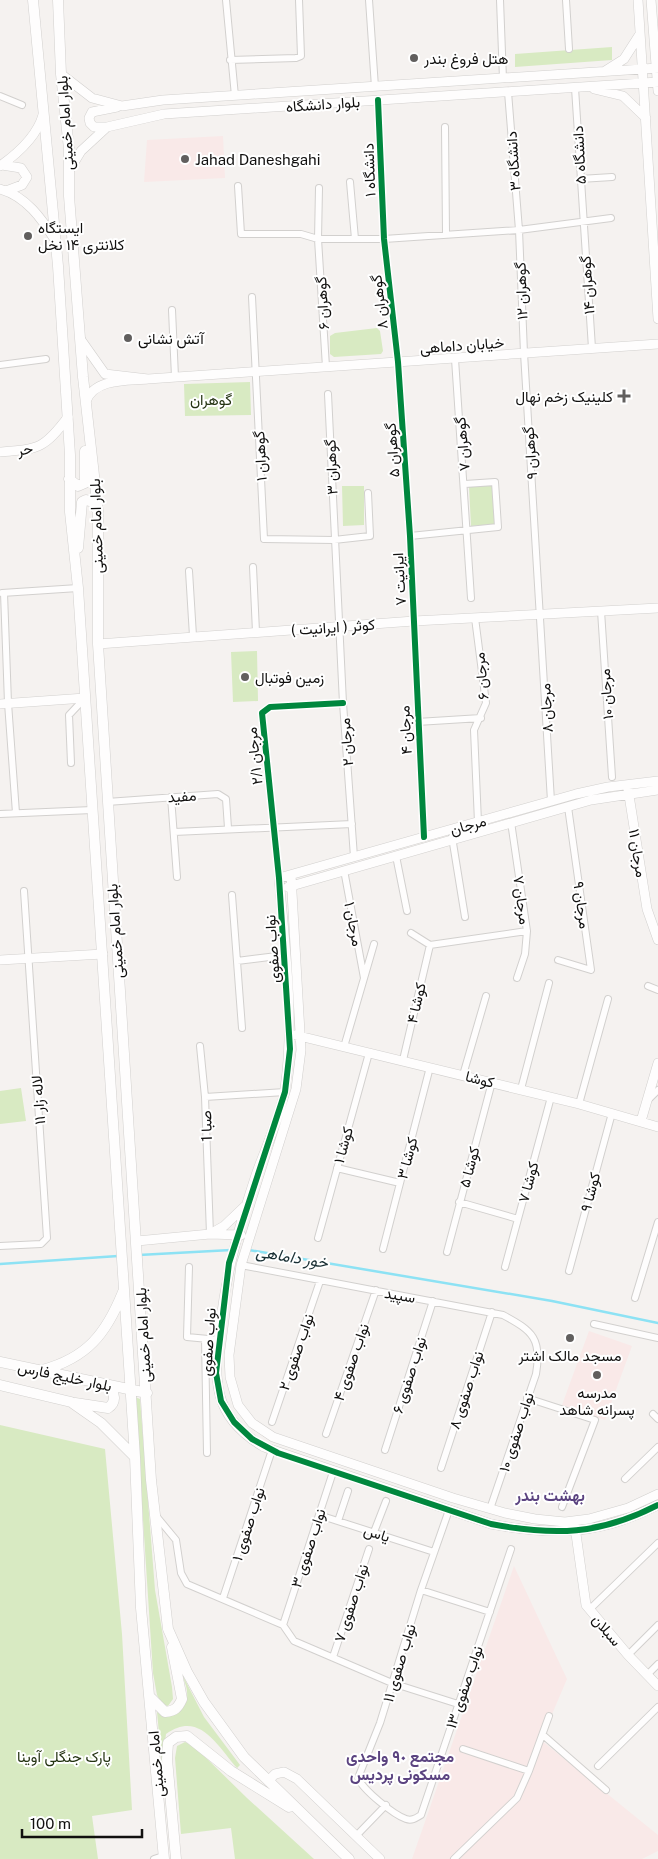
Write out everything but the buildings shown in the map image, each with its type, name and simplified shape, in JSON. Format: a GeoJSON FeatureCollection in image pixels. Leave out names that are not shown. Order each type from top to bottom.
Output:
{"type":"FeatureCollection","features":[{"type":"Feature","properties":{"kind":"main road","name":"بلوار امام خمینی"},"geometry":{"type":"LineString","coordinates":[[33,0],[45,108],[56,241],[68,417],[69,479],[78,588],[130,1390],[136,1457],[141,1608],[151,1698]]}},
{"type":"Feature","properties":{"kind":"main road","name":"بلوار امام خمینی"},"geometry":{"type":"LineString","coordinates":[[58,0],[61,74],[69,149],[81,340],[98,511],[98,644],[107,802],[155,1515],[168,1629],[187,1672],[204,1702],[244,1756],[303,1815]]}},
{"type":"Feature","properties":{"kind":"main road"},"geometry":{"type":"LineString","coordinates":[[69,479],[78,486],[85,483],[84,452],[90,436]]}},
{"type":"Feature","properties":{"kind":"main road"},"geometry":{"type":"LineString","coordinates":[[75,555],[79,543],[80,507],[82,502],[86,500],[93,502],[98,511]]}},
{"type":"Feature","properties":{"kind":"main road"},"geometry":{"type":"LineString","coordinates":[[39,1371],[62,1364],[99,1338],[111,1321],[124,1289]]}},
{"type":"Feature","properties":{"kind":"main road","name":"بلوار خلیج فارس"},"geometry":{"type":"LineString","coordinates":[[0,1362],[147,1393]]}},
{"type":"Feature","properties":{"kind":"main road","name":"بلوار خلیج فارس"},"geometry":{"type":"LineString","coordinates":[[0,1385],[71,1402],[101,1423],[136,1457]]}},
{"type":"Feature","properties":{"kind":"main road"},"geometry":{"type":"LineString","coordinates":[[71,1402],[108,1408],[115,1399],[114,1393],[108,1386]]}},
{"type":"Feature","properties":{"kind":"main road"},"geometry":{"type":"LineString","coordinates":[[151,1698],[166,1712],[174,1711],[182,1699],[168,1629]]}},
{"type":"Feature","properties":{"kind":"main road","name":"امام خمینی"},"geometry":{"type":"LineString","coordinates":[[151,1698],[160,1858]]}},
{"type":"Feature","properties":{"kind":"main road"},"geometry":{"type":"LineString","coordinates":[[176,1859],[167,1759],[168,1743],[176,1737],[187,1736],[197,1742],[232,1772],[303,1815],[349,1859]]}},
{"type":"Feature","properties":{"kind":"street"},"geometry":{"type":"LineString","coordinates":[[226,0],[230,60],[235,96]]}},
{"type":"Feature","properties":{"kind":"street"},"geometry":{"type":"LineString","coordinates":[[230,60],[296,58],[301,56],[299,0]]}},
{"type":"Feature","properties":{"kind":"street"},"geometry":{"type":"LineString","coordinates":[[369,0],[375,87]]}},
{"type":"Feature","properties":{"kind":"street"},"geometry":{"type":"LineString","coordinates":[[500,0],[503,79]]}},
{"type":"Feature","properties":{"kind":"street"},"geometry":{"type":"LineString","coordinates":[[566,0],[569,49]]}},
{"type":"Feature","properties":{"kind":"street"},"geometry":{"type":"LineString","coordinates":[[638,0],[658,319]]}},
{"type":"Feature","properties":{"kind":"street"},"geometry":{"type":"LineString","coordinates":[[651,0],[656,45],[658,91]]}},
{"type":"Feature","properties":{"kind":"street"},"geometry":{"type":"LineString","coordinates":[[601,73],[624,59],[634,47],[640,34]]}},
{"type":"Feature","properties":{"kind":"street","name":"بلوار دانشگاه"},"geometry":{"type":"LineString","coordinates":[[61,74],[92,98],[122,106],[163,100],[657,68]]}},
{"type":"Feature","properties":{"kind":"street","name":"بلوار دانشگاه"},"geometry":{"type":"LineString","coordinates":[[69,171],[81,151],[107,127],[164,114],[658,82]]}},
{"type":"Feature","properties":{"kind":"street"},"geometry":{"type":"LineString","coordinates":[[580,87],[623,96],[646,118]]}},
{"type":"Feature","properties":{"kind":"street","name":"دانشگاه ۵"},"geometry":{"type":"LineString","coordinates":[[580,87],[582,222]]}},
{"type":"Feature","properties":{"kind":"street","name":"دانشگاه ۳"},"geometry":{"type":"LineString","coordinates":[[508,92],[518,230]]}},
{"type":"Feature","properties":{"kind":"street"},"geometry":{"type":"LineString","coordinates":[[0,96],[22,104]]}},
{"type":"Feature","properties":{"kind":"street","name":"دانشگاه ۱"},"geometry":{"type":"LineString","coordinates":[[378,100],[384,239]]}},
{"type":"Feature","properties":{"kind":"street"},"geometry":{"type":"LineString","coordinates":[[107,127],[94,126],[90,123],[89,118],[92,112],[122,106]]}},
{"type":"Feature","properties":{"kind":"street"},"geometry":{"type":"LineString","coordinates":[[1,165],[35,132],[45,108]]}},
{"type":"Feature","properties":{"kind":"street"},"geometry":{"type":"LineString","coordinates":[[445,127],[446,234]]}},
{"type":"Feature","properties":{"kind":"street"},"geometry":{"type":"LineString","coordinates":[[1,165],[21,168],[26,177],[22,185],[3,190]]}},
{"type":"Feature","properties":{"kind":"street"},"geometry":{"type":"LineString","coordinates":[[580,179],[612,176]]}},
{"type":"Feature","properties":{"kind":"street"},"geometry":{"type":"LineString","coordinates":[[350,182],[354,239]]}},
{"type":"Feature","properties":{"kind":"street"},"geometry":{"type":"LineString","coordinates":[[238,186],[241,234],[301,234],[318,240],[384,239],[518,230],[611,218]]}},
{"type":"Feature","properties":{"kind":"street","name":"گوهران ۶"},"geometry":{"type":"LineString","coordinates":[[319,188],[318,240],[326,367]]}},
{"type":"Feature","properties":{"kind":"street"},"geometry":{"type":"LineString","coordinates":[[3,190],[31,208],[56,241]]}},
{"type":"Feature","properties":{"kind":"street","name":"گوهران ۱۴"},"geometry":{"type":"LineString","coordinates":[[582,222],[592,348]]}},
{"type":"Feature","properties":{"kind":"street","name":"گوهران ۱۲"},"geometry":{"type":"LineString","coordinates":[[518,230],[524,353]]}},
{"type":"Feature","properties":{"kind":"street","name":"گوهران ۸"},"geometry":{"type":"LineString","coordinates":[[384,239],[398,362]]}},
{"type":"Feature","properties":{"kind":"street","name":"گوهران ۱"},"geometry":{"type":"LineString","coordinates":[[252,297],[264,539],[334,540]]}},
{"type":"Feature","properties":{"kind":"street"},"geometry":{"type":"LineString","coordinates":[[172,310],[175,377]]}},
{"type":"Feature","properties":{"kind":"street","name":"خیابان داماهی"},"geometry":{"type":"LineString","coordinates":[[81,340],[105,374],[148,379]]}},
{"type":"Feature","properties":{"kind":"street","name":"خیابان داماهی"},"geometry":{"type":"LineString","coordinates":[[86,401],[89,393],[108,383],[148,379],[658,344]]}},
{"type":"Feature","properties":{"kind":"street","name":"گوهران ۹"},"geometry":{"type":"LineString","coordinates":[[524,353],[540,615]]}},
{"type":"Feature","properties":{"kind":"street"},"geometry":{"type":"LineString","coordinates":[[0,365],[46,359]]}},
{"type":"Feature","properties":{"kind":"street","name":"گوهران ۷"},"geometry":{"type":"LineString","coordinates":[[455,359],[465,484],[471,598]]}},
{"type":"Feature","properties":{"kind":"street","name":"گوهران ۵"},"geometry":{"type":"LineString","coordinates":[[398,362],[410,536]]}},
{"type":"Feature","properties":{"kind":"street","name":"گوهران ۳"},"geometry":{"type":"LineString","coordinates":[[328,394],[339,627]]}},
{"type":"Feature","properties":{"kind":"street","name":"حر"},"geometry":{"type":"LineString","coordinates":[[0,452],[35,449],[48,442],[68,417]]}},
{"type":"Feature","properties":{"kind":"street"},"geometry":{"type":"LineString","coordinates":[[410,536],[498,527],[495,482],[465,484]]}},
{"type":"Feature","properties":{"kind":"street"},"geometry":{"type":"LineString","coordinates":[[334,540],[370,536],[368,493]]}},
{"type":"Feature","properties":{"kind":"street","name":"ایرانیت ۷"},"geometry":{"type":"LineString","coordinates":[[410,536],[414,621]]}},
{"type":"Feature","properties":{"kind":"street"},"geometry":{"type":"LineString","coordinates":[[253,567],[256,632]]}},
{"type":"Feature","properties":{"kind":"street"},"geometry":{"type":"LineString","coordinates":[[189,571],[193,636]]}},
{"type":"Feature","properties":{"kind":"street"},"geometry":{"type":"LineString","coordinates":[[16,813],[4,703],[2,593],[78,588]]}},
{"type":"Feature","properties":{"kind":"street","name":"کوثر ( ایرانیت )"},"geometry":{"type":"LineString","coordinates":[[98,644],[414,621],[658,608]]}},
{"type":"Feature","properties":{"kind":"street","name":"مرجان ۱۰"},"geometry":{"type":"LineString","coordinates":[[601,611],[612,777]]}},
{"type":"Feature","properties":{"kind":"street","name":"مرجان ۸"},"geometry":{"type":"LineString","coordinates":[[540,615],[551,801]]}},
{"type":"Feature","properties":{"kind":"street","name":"مرجان ۶"},"geometry":{"type":"LineString","coordinates":[[475,618],[486,703],[474,730],[478,822]]}},
{"type":"Feature","properties":{"kind":"street","name":"مرجان ۴"},"geometry":{"type":"LineString","coordinates":[[414,621],[417,722],[424,837]]}},
{"type":"Feature","properties":{"kind":"street","name":"مرجان ۲"},"geometry":{"type":"LineString","coordinates":[[339,627],[354,857]]}},
{"type":"Feature","properties":{"kind":"street"},"geometry":{"type":"LineString","coordinates":[[4,703],[85,698]]}},
{"type":"Feature","properties":{"kind":"street"},"geometry":{"type":"LineString","coordinates":[[71,763],[69,715],[85,698]]}},
{"type":"Feature","properties":{"kind":"street","name":"مرجان ۲/۱"},"geometry":{"type":"LineString","coordinates":[[279,878],[262,713],[270,707],[343,703]]}},
{"type":"Feature","properties":{"kind":"street"},"geometry":{"type":"LineString","coordinates":[[417,722],[480,718]]}},
{"type":"Feature","properties":{"kind":"street","name":"مرجان"},"geometry":{"type":"LineString","coordinates":[[280,890],[658,781]]}},
{"type":"Feature","properties":{"kind":"street","name":"مرجان"},"geometry":{"type":"LineString","coordinates":[[279,878],[551,801],[608,787],[628,790],[658,790]]}},
{"type":"Feature","properties":{"kind":"street","name":"مرجان ۱۱"},"geometry":{"type":"LineString","coordinates":[[628,790],[647,909],[658,940]]}},
{"type":"Feature","properties":{"kind":"street","name":"مفید"},"geometry":{"type":"LineString","coordinates":[[107,802],[218,794],[226,799],[228,828]]}},
{"type":"Feature","properties":{"kind":"street"},"geometry":{"type":"LineString","coordinates":[[171,797],[177,877]]}},
{"type":"Feature","properties":{"kind":"street","name":"مرجان ۹"},"geometry":{"type":"LineString","coordinates":[[558,960],[591,970],[568,807]]}},
{"type":"Feature","properties":{"kind":"street"},"geometry":{"type":"LineString","coordinates":[[0,814],[92,810]]}},
{"type":"Feature","properties":{"kind":"street","name":"مرجان ۷"},"geometry":{"type":"LineString","coordinates":[[511,822],[527,932],[525,954],[517,978]]}},
{"type":"Feature","properties":{"kind":"street"},"geometry":{"type":"LineString","coordinates":[[174,832],[228,828],[352,824]]}},
{"type":"Feature","properties":{"kind":"street"},"geometry":{"type":"LineString","coordinates":[[450,830],[465,917]]}},
{"type":"Feature","properties":{"kind":"street"},"geometry":{"type":"LineString","coordinates":[[396,856],[407,911]]}},
{"type":"Feature","properties":{"kind":"street","name":"مرجان ۱"},"geometry":{"type":"LineString","coordinates":[[344,870],[364,978]]}},
{"type":"Feature","properties":{"kind":"street","name":"نواب صفوی"},"geometry":{"type":"LineString","coordinates":[[291,875],[300,1036],[299,1068],[296,1089],[242,1262],[229,1355],[231,1385],[238,1405],[252,1423],[264,1432],[453,1498],[535,1519],[574,1521],[628,1508],[658,1494]]}},
{"type":"Feature","properties":{"kind":"street","name":"نواب صفوی"},"geometry":{"type":"LineString","coordinates":[[279,878],[290,1049],[285,1092],[246,1204],[230,1260],[219,1340],[216,1379],[222,1400],[234,1422],[252,1440],[272,1450],[491,1524],[518,1529],[576,1532],[611,1524],[658,1505]]}},
{"type":"Feature","properties":{"kind":"street","name":"لاله زار ۱۱"},"geometry":{"type":"LineString","coordinates":[[0,1246],[45,1242],[47,1238],[24,891]]}},
{"type":"Feature","properties":{"kind":"street"},"geometry":{"type":"LineString","coordinates":[[232,895],[242,1028]]}},
{"type":"Feature","properties":{"kind":"street"},"geometry":{"type":"LineString","coordinates":[[411,933],[430,945],[527,932]]}},
{"type":"Feature","properties":{"kind":"street"},"geometry":{"type":"LineString","coordinates":[[344,1047],[374,944]]}},
{"type":"Feature","properties":{"kind":"street","name":"کوشا ۴"},"geometry":{"type":"LineString","coordinates":[[403,1060],[430,945]]}},
{"type":"Feature","properties":{"kind":"street"},"geometry":{"type":"LineString","coordinates":[[0,960],[103,954]]}},
{"type":"Feature","properties":{"kind":"street"},"geometry":{"type":"LineString","coordinates":[[237,962],[285,955]]}},
{"type":"Feature","properties":{"kind":"street"},"geometry":{"type":"LineString","coordinates":[[521,1090],[549,983]]}},
{"type":"Feature","properties":{"kind":"street"},"geometry":{"type":"LineString","coordinates":[[648,986],[658,990]]}},
{"type":"Feature","properties":{"kind":"street"},"geometry":{"type":"LineString","coordinates":[[463,1075],[486,996]]}},
{"type":"Feature","properties":{"kind":"street"},"geometry":{"type":"LineString","coordinates":[[579,1104],[608,999]]}},
{"type":"Feature","properties":{"kind":"street","name":"کوشا"},"geometry":{"type":"LineString","coordinates":[[289,1034],[492,1082],[579,1104],[658,1127]]}},
{"type":"Feature","properties":{"kind":"street"},"geometry":{"type":"LineString","coordinates":[[200,1046],[205,1097]]}},
{"type":"Feature","properties":{"kind":"street","name":"کوشا ۱"},"geometry":{"type":"LineString","coordinates":[[318,1238],[369,1053]]}},
{"type":"Feature","properties":{"kind":"street"},"geometry":{"type":"LineString","coordinates":[[641,1121],[658,1063]]}},
{"type":"Feature","properties":{"kind":"street","name":"کوشا ۳"},"geometry":{"type":"LineString","coordinates":[[383,1249],[430,1067]]}},
{"type":"Feature","properties":{"kind":"street","name":"کوشا ۵"},"geometry":{"type":"LineString","coordinates":[[447,1252],[492,1082]]}},
{"type":"Feature","properties":{"kind":"street"},"geometry":{"type":"LineString","coordinates":[[646,1102],[658,1090]]}},
{"type":"Feature","properties":{"kind":"street","name":"صبا 1"},"geometry":{"type":"LineString","coordinates":[[210,1234],[205,1097],[285,1092]]}},
{"type":"Feature","properties":{"kind":"street","name":"کوشا ۷"},"geometry":{"type":"LineString","coordinates":[[505,1267],[551,1097]]}},
{"type":"Feature","properties":{"kind":"street","name":"کوشا ۹"},"geometry":{"type":"LineString","coordinates":[[569,1271],[612,1113]]}},
{"type":"Feature","properties":{"kind":"street"},"geometry":{"type":"LineString","coordinates":[[337,1168],[400,1183]]}},
{"type":"Feature","properties":{"kind":"street"},"geometry":{"type":"LineString","coordinates":[[459,1202],[518,1219]]}},
{"type":"Feature","properties":{"kind":"street"},"geometry":{"type":"LineString","coordinates":[[210,1234],[224,1226],[246,1204]]}},
{"type":"Feature","properties":{"kind":"street"},"geometry":{"type":"LineString","coordinates":[[635,1298],[658,1222]]}},
{"type":"Feature","properties":{"kind":"street"},"geometry":{"type":"LineString","coordinates":[[137,1244],[210,1234],[250,1238]]}},
{"type":"Feature","properties":{"kind":"street"},"geometry":{"type":"LineString","coordinates":[[649,1252],[658,1243]]}},
{"type":"Feature","properties":{"kind":"street"},"geometry":{"type":"LineString","coordinates":[[230,1260],[242,1262]]}},
{"type":"Feature","properties":{"kind":"street","name":"سپید"},"geometry":{"type":"LineString","coordinates":[[242,1262],[320,1281],[503,1315],[522,1325],[535,1340],[539,1354]]}},
{"type":"Feature","properties":{"kind":"street"},"geometry":{"type":"LineString","coordinates":[[189,1267],[187,1337],[219,1340]]}},
{"type":"Feature","properties":{"kind":"street","name":"نواب صفوی ۲"},"geometry":{"type":"LineString","coordinates":[[272,1422],[320,1281]]}},
{"type":"Feature","properties":{"kind":"street","name":"نواب صفوی ۴"},"geometry":{"type":"LineString","coordinates":[[326,1434],[376,1290]]}},
{"type":"Feature","properties":{"kind":"street","name":"نواب صفوی ۶"},"geometry":{"type":"LineString","coordinates":[[385,1450],[433,1301]]}},
{"type":"Feature","properties":{"kind":"street","name":"نواب صفوی ۸"},"geometry":{"type":"LineString","coordinates":[[441,1468],[492,1312]]}},
{"type":"Feature","properties":{"kind":"street"},"geometry":{"type":"LineString","coordinates":[[594,1324],[658,1338]]}},
{"type":"Feature","properties":{"kind":"street"},"geometry":{"type":"LineString","coordinates":[[205,1339],[207,1453]]}},
{"type":"Feature","properties":{"kind":"street","name":"نواب صفوی ۱۰"},"geometry":{"type":"LineString","coordinates":[[490,1509],[527,1398],[539,1354]]}},
{"type":"Feature","properties":{"kind":"street"},"geometry":{"type":"LineString","coordinates":[[527,1398],[595,1420],[562,1508]]}},
{"type":"Feature","properties":{"kind":"street"},"geometry":{"type":"LineString","coordinates":[[625,1479],[658,1447]]}},
{"type":"Feature","properties":{"kind":"street","name":"نواب صفوی ۱"},"geometry":{"type":"LineString","coordinates":[[223,1598],[272,1450]]}},
{"type":"Feature","properties":{"kind":"street"},"geometry":{"type":"LineString","coordinates":[[333,1472],[337,1458]]}},
{"type":"Feature","properties":{"kind":"street","name":"نواب صفوی ۳"},"geometry":{"type":"LineString","coordinates":[[283,1626],[333,1472]]}},
{"type":"Feature","properties":{"kind":"street"},"geometry":{"type":"LineString","coordinates":[[338,1521],[348,1491]]}},
{"type":"Feature","properties":{"kind":"street"},"geometry":{"type":"LineString","coordinates":[[449,1510],[453,1498]]}},
{"type":"Feature","properties":{"kind":"street"},"geometry":{"type":"LineString","coordinates":[[374,1532],[386,1501]]}},
{"type":"Feature","properties":{"kind":"street","name":"نواب صفوی ۱۱"},"geometry":{"type":"LineString","coordinates":[[386,1806],[361,1784],[358,1778],[380,1723],[421,1590],[449,1510]]}},
{"type":"Feature","properties":{"kind":"street"},"geometry":{"type":"LineString","coordinates":[[155,1515],[176,1540],[182,1579],[187,1584],[223,1598],[283,1626],[294,1641],[392,1683],[458,1704]]}},
{"type":"Feature","properties":{"kind":"street","name":"یاس"},"geometry":{"type":"LineString","coordinates":[[319,1515],[434,1552]]}},
{"type":"Feature","properties":{"kind":"street","name":"سبلان"},"geometry":{"type":"LineString","coordinates":[[574,1521],[586,1605],[628,1655],[658,1686]]}},
{"type":"Feature","properties":{"kind":"street"},"geometry":{"type":"LineString","coordinates":[[590,1609],[658,1543]]}},
{"type":"Feature","properties":{"kind":"street","name":"نواب صفوی ۷"},"geometry":{"type":"LineString","coordinates":[[333,1657],[369,1549]]}},
{"type":"Feature","properties":{"kind":"street","name":"نواب صفوی ۱۳"},"geometry":{"type":"LineString","coordinates":[[386,1806],[407,1820],[415,1820],[420,1815],[511,1549]]}},
{"type":"Feature","properties":{"kind":"street"},"geometry":{"type":"LineString","coordinates":[[421,1590],[490,1612]]}},
{"type":"Feature","properties":{"kind":"street"},"geometry":{"type":"LineString","coordinates":[[628,1655],[658,1625]]}},
{"type":"Feature","properties":{"kind":"street"},"geometry":{"type":"LineString","coordinates":[[647,1675],[658,1664]]}},
{"type":"Feature","properties":{"kind":"street"},"geometry":{"type":"LineString","coordinates":[[598,1766],[658,1707]]}},
{"type":"Feature","properties":{"kind":"street"},"geometry":{"type":"LineString","coordinates":[[454,1859],[517,1798],[530,1771],[550,1716]]}},
{"type":"Feature","properties":{"kind":"street"},"geometry":{"type":"LineString","coordinates":[[542,1735],[606,1790]]}},
{"type":"Feature","properties":{"kind":"street"},"geometry":{"type":"LineString","coordinates":[[463,1749],[530,1771]]}},
{"type":"Feature","properties":{"kind":"street"},"geometry":{"type":"LineString","coordinates":[[269,1780],[275,1774],[284,1772],[290,1776],[380,1859]]}},
{"type":"Feature","properties":{"kind":"street"},"geometry":{"type":"LineString","coordinates":[[356,1836],[386,1806]]}},
{"type":"Feature","properties":{"kind":"shaded area","name":"Jahad Daneshgahi"},"geometry":{"type":"Polygon","coordinates":[[[223,136],[225,178],[144,182],[147,140],[223,136]]]}},
{"type":"Feature","properties":{"kind":"shaded area","name":"مدرسه پسرانه شاهد"},"geometry":{"type":"Polygon","coordinates":[[[589,1331],[632,1346],[605,1420],[562,1405],[589,1331]]]}},
{"type":"Feature","properties":{"kind":"shaded area"},"geometry":{"type":"Polygon","coordinates":[[[514,1566],[567,1679],[541,1740],[658,1835],[658,1851],[642,1859],[412,1859],[514,1566]]]}},
{"type":"Feature","properties":{"kind":"green space"},"geometry":{"type":"Polygon","coordinates":[[[612,47],[612,60],[515,67],[515,54],[612,47]]]}},
{"type":"Feature","properties":{"kind":"green space"},"geometry":{"type":"Polygon","coordinates":[[[377,328],[380,331],[383,351],[381,354],[334,357],[330,354],[330,336],[335,333],[377,328]]]}},
{"type":"Feature","properties":{"kind":"green space","name":"گوهران"},"geometry":{"type":"Polygon","coordinates":[[[250,382],[251,415],[185,416],[184,384],[250,382]]]}},
{"type":"Feature","properties":{"kind":"green space"},"geometry":{"type":"Polygon","coordinates":[[[493,485],[495,524],[471,526],[469,486],[493,485]]]}},
{"type":"Feature","properties":{"kind":"green space"},"geometry":{"type":"Polygon","coordinates":[[[342,486],[364,486],[364,525],[343,526],[342,486]]]}},
{"type":"Feature","properties":{"kind":"green space","name":"زمین فوتبال"},"geometry":{"type":"Polygon","coordinates":[[[257,651],[258,701],[233,702],[231,652],[257,651]]]}},
{"type":"Feature","properties":{"kind":"green space"},"geometry":{"type":"Polygon","coordinates":[[[21,1088],[26,1121],[0,1124],[0,1091],[21,1088]]]}},
{"type":"Feature","properties":{"kind":"green space"},"geometry":{"type":"Polygon","coordinates":[[[135,1397],[140,1399],[155,1590],[172,1687],[173,1699],[168,1706],[162,1704],[157,1695],[153,1673],[135,1397]]]}},
{"type":"Feature","properties":{"kind":"green space","name":"پارک جنگلی آوینا"},"geometry":{"type":"Polygon","coordinates":[[[0,1425],[105,1449],[122,1634],[132,1810],[92,1816],[98,1859],[0,1859],[0,1425]]]}},
{"type":"Feature","properties":{"kind":"green space"},"geometry":{"type":"Polygon","coordinates":[[[183,1676],[204,1717],[240,1765],[237,1768],[206,1733],[198,1728],[188,1726],[178,1728],[166,1734],[162,1765],[157,1712],[168,1716],[178,1713],[182,1709],[187,1698],[183,1676]]]}},
{"type":"Feature","properties":{"kind":"green space"},"geometry":{"type":"Polygon","coordinates":[[[185,1742],[194,1746],[247,1798],[314,1859],[235,1859],[231,1828],[181,1834],[175,1758],[177,1746],[185,1742]]]}},
{"type":"Feature","properties":{"kind":"waterway","name":"خور داماهی"},"geometry":{"type":"LineString","coordinates":[[139,1255],[231,1250]]}},
{"type":"Feature","properties":{"kind":"waterway","name":"خور داماهی"},"geometry":{"type":"LineString","coordinates":[[249,1250],[552,1301],[658,1323]]}},
{"type":"Feature","properties":{"kind":"waterway","name":"خور داماهی"},"geometry":{"type":"LineString","coordinates":[[0,1264],[118,1256]]}},
{"type":"Feature","properties":{"kind":"cycle path"},"geometry":{"type":"LineString","coordinates":[[378,100],[384,239],[398,362],[410,536],[424,837]]}},
{"type":"Feature","properties":{"kind":"cycle path"},"geometry":{"type":"LineString","coordinates":[[343,703],[270,707],[262,713],[279,878],[290,1049],[285,1092],[229,1263],[216,1373],[221,1401],[234,1422],[252,1439],[278,1453],[491,1524],[536,1530],[576,1530],[616,1522],[658,1505]]}},
{"type":"Feature","properties":{"kind":"place","name":"هتل فروغ بندر"},"geometry":{"type":"Point","coordinates":[414,58]}},
{"type":"Feature","properties":{"kind":"place","name":"Jahad Daneshgahi"},"geometry":{"type":"Point","coordinates":[185,159]}},
{"type":"Feature","properties":{"kind":"place","name":"ایستگاه کلانتری ۱۴ نخل"},"geometry":{"type":"Point","coordinates":[28,236]}},
{"type":"Feature","properties":{"kind":"place","name":"آتش نشانی"},"geometry":{"type":"Point","coordinates":[128,338]}},
{"type":"Feature","properties":{"kind":"place","name":"کلینیک زخم نهال"},"geometry":{"type":"Point","coordinates":[624,396]}},
{"type":"Feature","properties":{"kind":"place","name":"زمین فوتبال"},"geometry":{"type":"Point","coordinates":[245,677]}},
{"type":"Feature","properties":{"kind":"place","name":"مسجد مالک اشتر"},"geometry":{"type":"Point","coordinates":[570,1338]}},
{"type":"Feature","properties":{"kind":"place","name":"مدرسه پسرانه شاهد"},"geometry":{"type":"Point","coordinates":[597,1375]}},
{"type":"Feature","properties":{"kind":"district","name":"بهشت بندر"},"geometry":{"type":"Point","coordinates":[550,1495]}},
{"type":"Feature","properties":{"kind":"district","name":"مجتمع ٩٠ واحدی مسکونی پردیس"},"geometry":{"type":"Point","coordinates":[400,1765]}}]}
